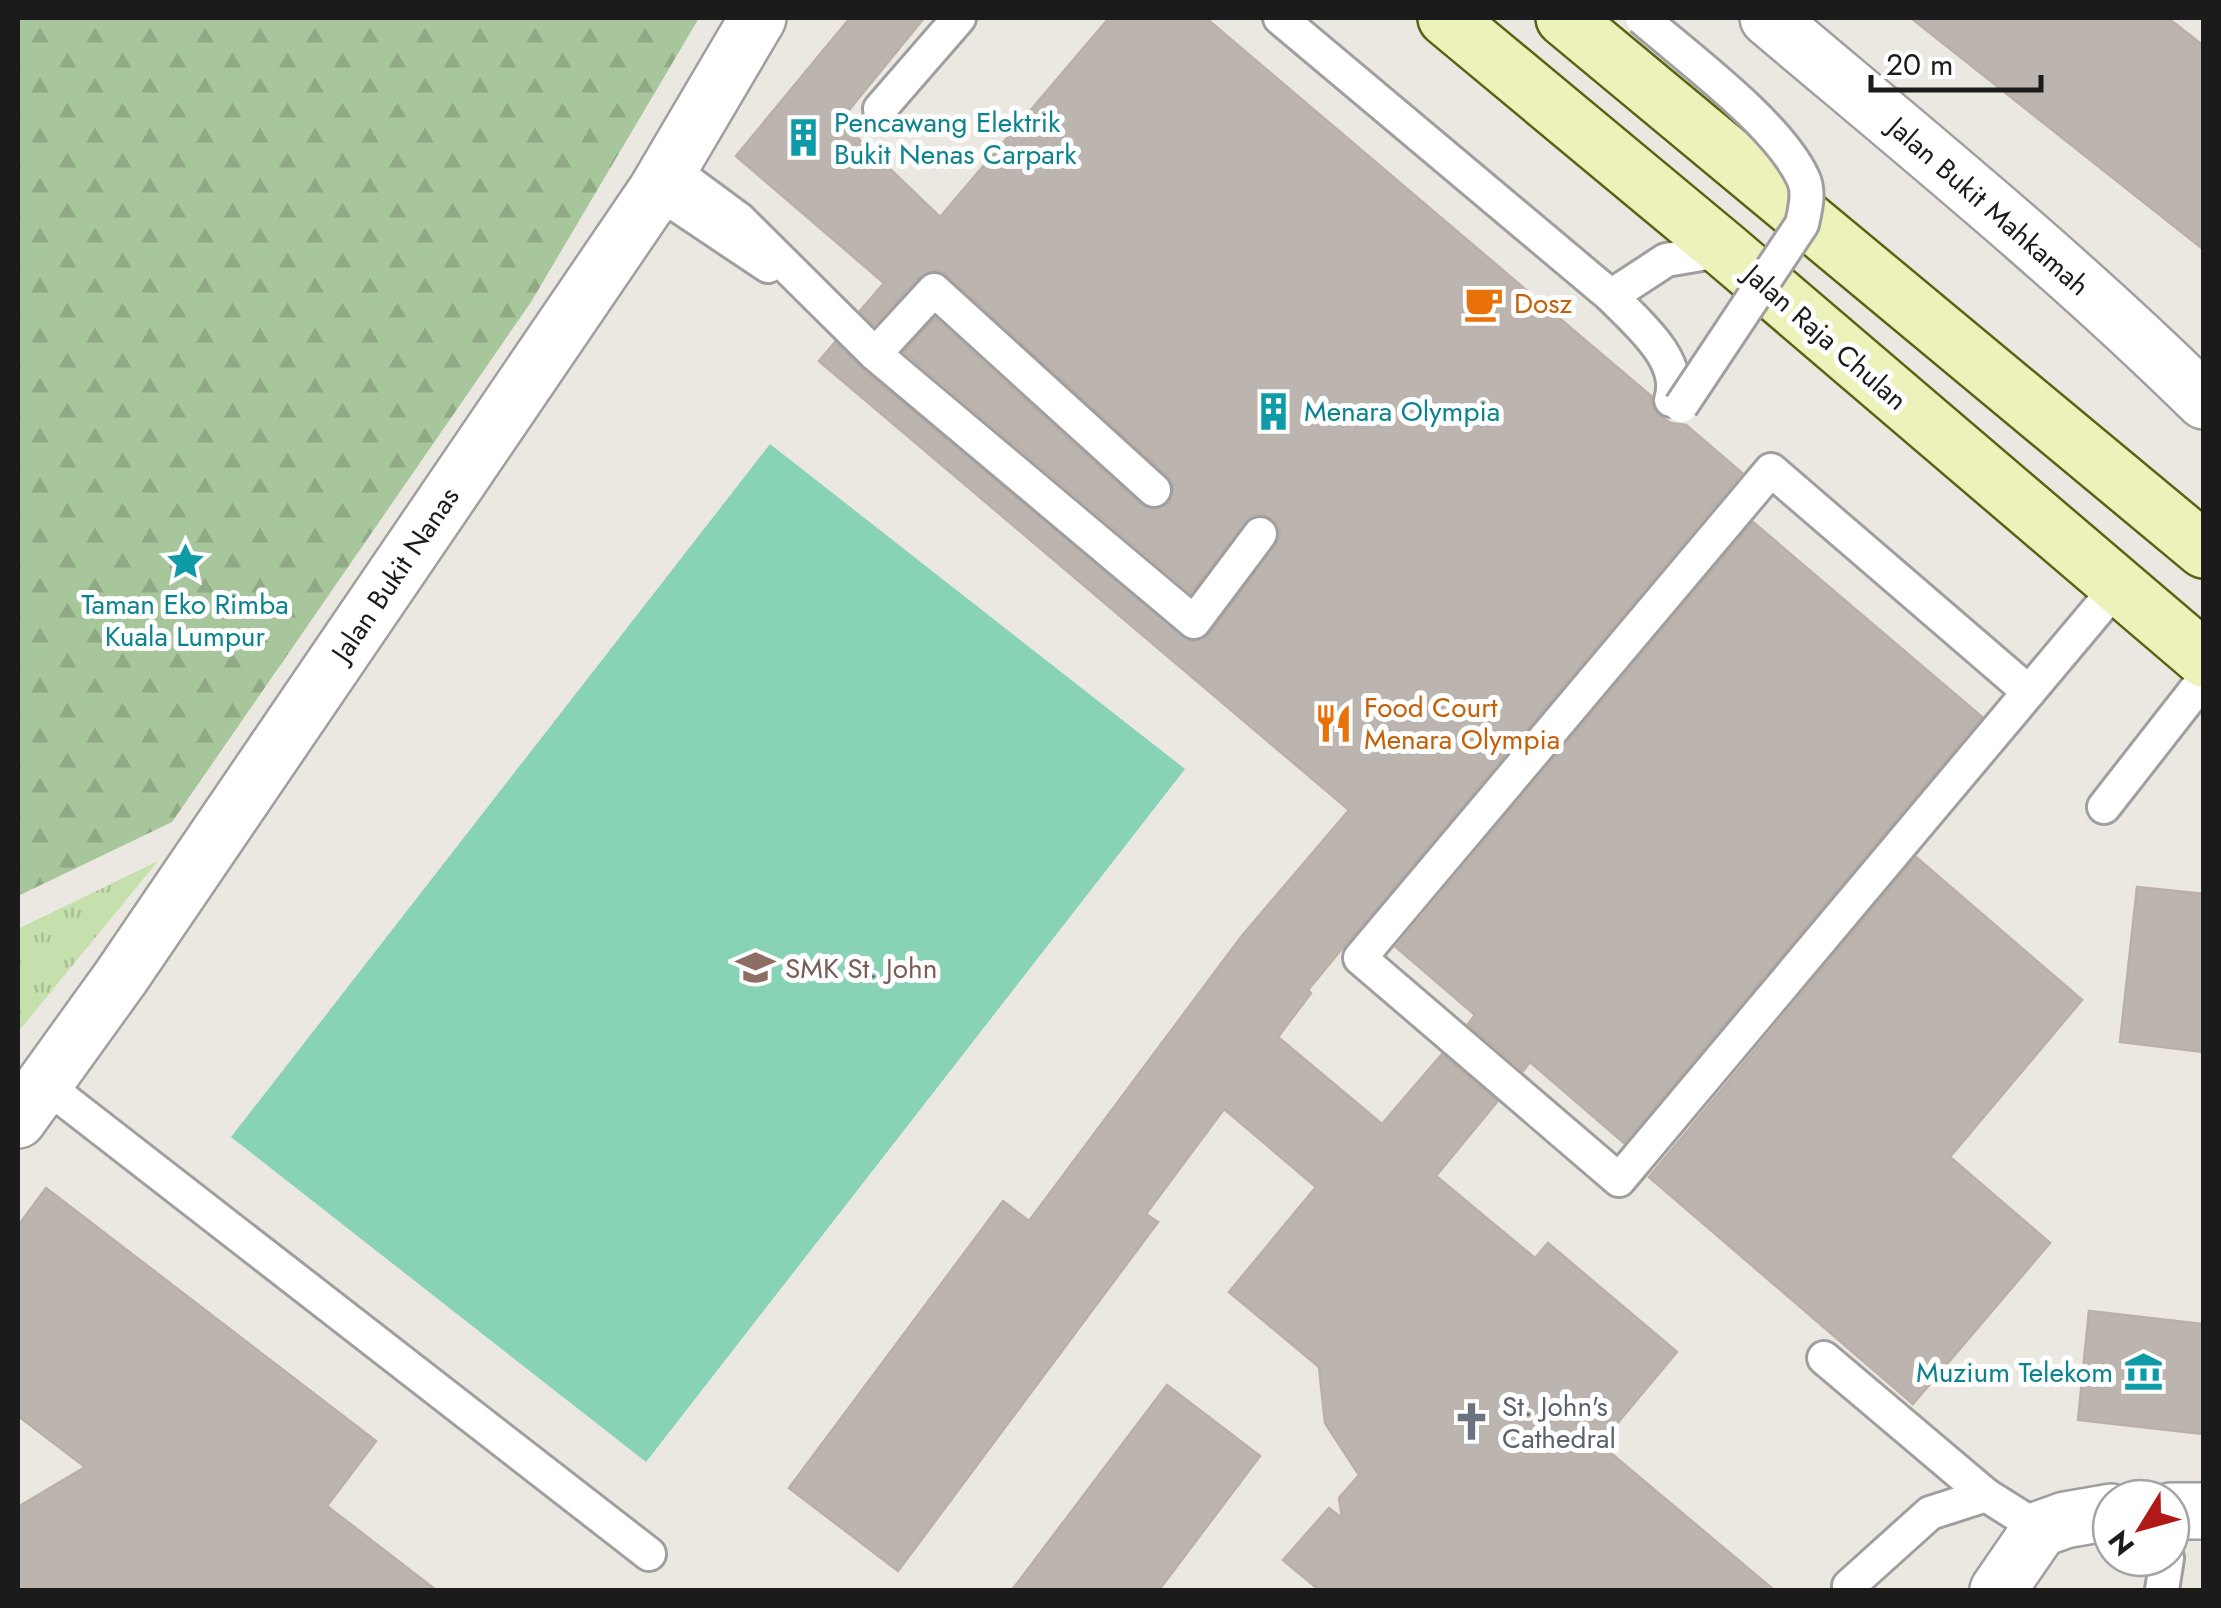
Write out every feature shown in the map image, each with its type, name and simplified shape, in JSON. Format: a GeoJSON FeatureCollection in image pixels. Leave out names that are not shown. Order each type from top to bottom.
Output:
{"type":"FeatureCollection","features":[{"type":"Feature","properties":{"kind":"main road","name":"Jalan Raja Chulan"},"geometry":{"type":"LineString","coordinates":[[1446,18],[1725,250],[2204,659]]}},
{"type":"Feature","properties":{"kind":"main road"},"geometry":{"type":"LineString","coordinates":[[1564,18],[2204,550]]}},
{"type":"Feature","properties":{"kind":"street","name":"Jalan Bukit Nanas"},"geometry":{"type":"LineString","coordinates":[[31,1102],[120,978],[663,180],[758,18]]}},
{"type":"Feature","properties":{"kind":"street","name":"Jalan Bukit Mahkamah"},"geometry":{"type":"LineString","coordinates":[[1768,18],[2030,240],[2130,329],[2204,402]]}},
{"type":"Feature","properties":{"kind":"street"},"geometry":{"type":"LineString","coordinates":[[1998,1590],[2040,1529],[2091,1515]]}},
{"type":"Feature","properties":{"kind":"lane"},"geometry":{"type":"LineString","coordinates":[[880,109],[959,18]]}},
{"type":"Feature","properties":{"kind":"lane"},"geometry":{"type":"LineString","coordinates":[[1280,18],[1611,296],[1666,360],[1675,376],[1676,403],[1802,224],[1805,180],[1772,135],[1750,113],[1642,18]]}},
{"type":"Feature","properties":{"kind":"lane"},"geometry":{"type":"LineString","coordinates":[[663,180],[728,242],[806,289],[875,354],[1194,622],[1260,534]]}},
{"type":"Feature","properties":{"kind":"lane"},"geometry":{"type":"LineString","coordinates":[[1611,296],[1666,260],[1725,250]]}},
{"type":"Feature","properties":{"kind":"lane"},"geometry":{"type":"LineString","coordinates":[[875,354],[934,290],[1154,490]]}},
{"type":"Feature","properties":{"kind":"lane"},"geometry":{"type":"LineString","coordinates":[[2028,692],[1771,470],[1360,958],[1618,1180],[2117,587]]}},
{"type":"Feature","properties":{"kind":"lane"},"geometry":{"type":"LineString","coordinates":[[2104,807],[2204,679]]}},
{"type":"Feature","properties":{"kind":"lane"},"geometry":{"type":"LineString","coordinates":[[31,1102],[650,1554]]}},
{"type":"Feature","properties":{"kind":"lane"},"geometry":{"type":"LineString","coordinates":[[1824,1358],[1986,1495],[2040,1529]]}},
{"type":"Feature","properties":{"kind":"lane"},"geometry":{"type":"LineString","coordinates":[[1849,1586],[1930,1513],[1986,1495]]}},
{"type":"Feature","properties":{"kind":"green space","name":"Taman Eko Rimba Kuala Lumpur"},"geometry":{"type":"Polygon","coordinates":[[[18,18],[699,18],[531,302],[172,822],[18,896],[18,18]]]}},
{"type":"Feature","properties":{"kind":"green space"},"geometry":{"type":"Polygon","coordinates":[[[770,444],[1185,769],[646,1462],[231,1137],[770,444]]]}},
{"type":"Feature","properties":{"kind":"green space"},"geometry":{"type":"Polygon","coordinates":[[[158,861],[18,1032],[18,929],[158,861]]]}},
{"type":"Feature","properties":{"kind":"building"},"geometry":{"type":"Polygon","coordinates":[[[850,18],[924,18],[840,121],[940,217],[1109,18],[1206,18],[1651,396],[1658,415],[1671,423],[1686,425],[1742,473],[1345,945],[1308,990],[1311,993],[1278,1037],[1382,1124],[1442,1054],[1497,1102],[1436,1176],[1535,1258],[1548,1243],[1677,1352],[1600,1444],[1774,1590],[1319,1590],[1283,1560],[1329,1508],[1342,1518],[1339,1498],[1359,1475],[1325,1423],[1319,1367],[1229,1292],[1316,1187],[1224,1109],[1146,1214],[1158,1222],[898,1571],[789,1488],[1003,1201],[1029,1221],[1241,937],[1349,810],[819,361],[835,342],[862,369],[1190,641],[1201,641],[1210,634],[1280,537],[1273,519],[1263,514],[1251,516],[1191,593],[904,352],[935,318],[1141,505],[1159,509],[1169,503],[1173,485],[1167,475],[947,275],[937,270],[920,276],[874,325],[860,311],[884,283],[736,156],[850,18]]]}},
{"type":"Feature","properties":{"kind":"building"},"geometry":{"type":"Polygon","coordinates":[[[1911,18],[2168,18],[2204,46],[2204,250],[1911,18]]]}},
{"type":"Feature","properties":{"kind":"building"},"geometry":{"type":"Polygon","coordinates":[[[1753,522],[1982,717],[1624,1143],[1530,1062],[1523,1071],[1468,1024],[1475,1015],[1396,947],[1753,522]]]}},
{"type":"Feature","properties":{"kind":"building"},"geometry":{"type":"Polygon","coordinates":[[[1916,857],[2082,1000],[1950,1157],[2050,1243],[1913,1404],[1649,1177],[1916,857]]]}},
{"type":"Feature","properties":{"kind":"building"},"geometry":{"type":"Polygon","coordinates":[[[2137,887],[2204,894],[2204,1052],[2120,1042],[2137,887]]]}},
{"type":"Feature","properties":{"kind":"building"},"geometry":{"type":"Polygon","coordinates":[[[46,1188],[376,1441],[327,1506],[436,1590],[18,1590],[18,1507],[85,1467],[18,1416],[18,1226],[46,1188]]]}},
{"type":"Feature","properties":{"kind":"building","name":"Muzium Telekom"},"geometry":{"type":"Polygon","coordinates":[[[2089,1311],[2204,1324],[2204,1434],[2078,1420],[2089,1311]]]}},
{"type":"Feature","properties":{"kind":"building"},"geometry":{"type":"Polygon","coordinates":[[[1167,1385],[1260,1456],[1159,1590],[1012,1590],[1167,1385]]]}},
{"type":"Feature","properties":{"kind":"place","name":"Pencawang Elektrik Bukit Nenas Carpark"},"geometry":{"type":"Point","coordinates":[804,138]}},
{"type":"Feature","properties":{"kind":"place","name":"Dosz"},"geometry":{"type":"Point","coordinates":[1484,303]}},
{"type":"Feature","properties":{"kind":"place","name":"Menara Olympia"},"geometry":{"type":"Point","coordinates":[1274,411]}},
{"type":"Feature","properties":{"kind":"place","name":"Taman Eko Rimba Kuala Lumpur"},"geometry":{"type":"Point","coordinates":[185,562]}},
{"type":"Feature","properties":{"kind":"place","name":"Food Court Menara Olympia"},"geometry":{"type":"Point","coordinates":[1334,723]}},
{"type":"Feature","properties":{"kind":"place","name":"SMK St. John"},"geometry":{"type":"Point","coordinates":[755,968]}},
{"type":"Feature","properties":{"kind":"place","name":"Muzium Telekom"},"geometry":{"type":"Point","coordinates":[2143,1372]}},
{"type":"Feature","properties":{"kind":"place","name":"St. John's Cathedral"},"geometry":{"type":"Point","coordinates":[1472,1422]}}]}
